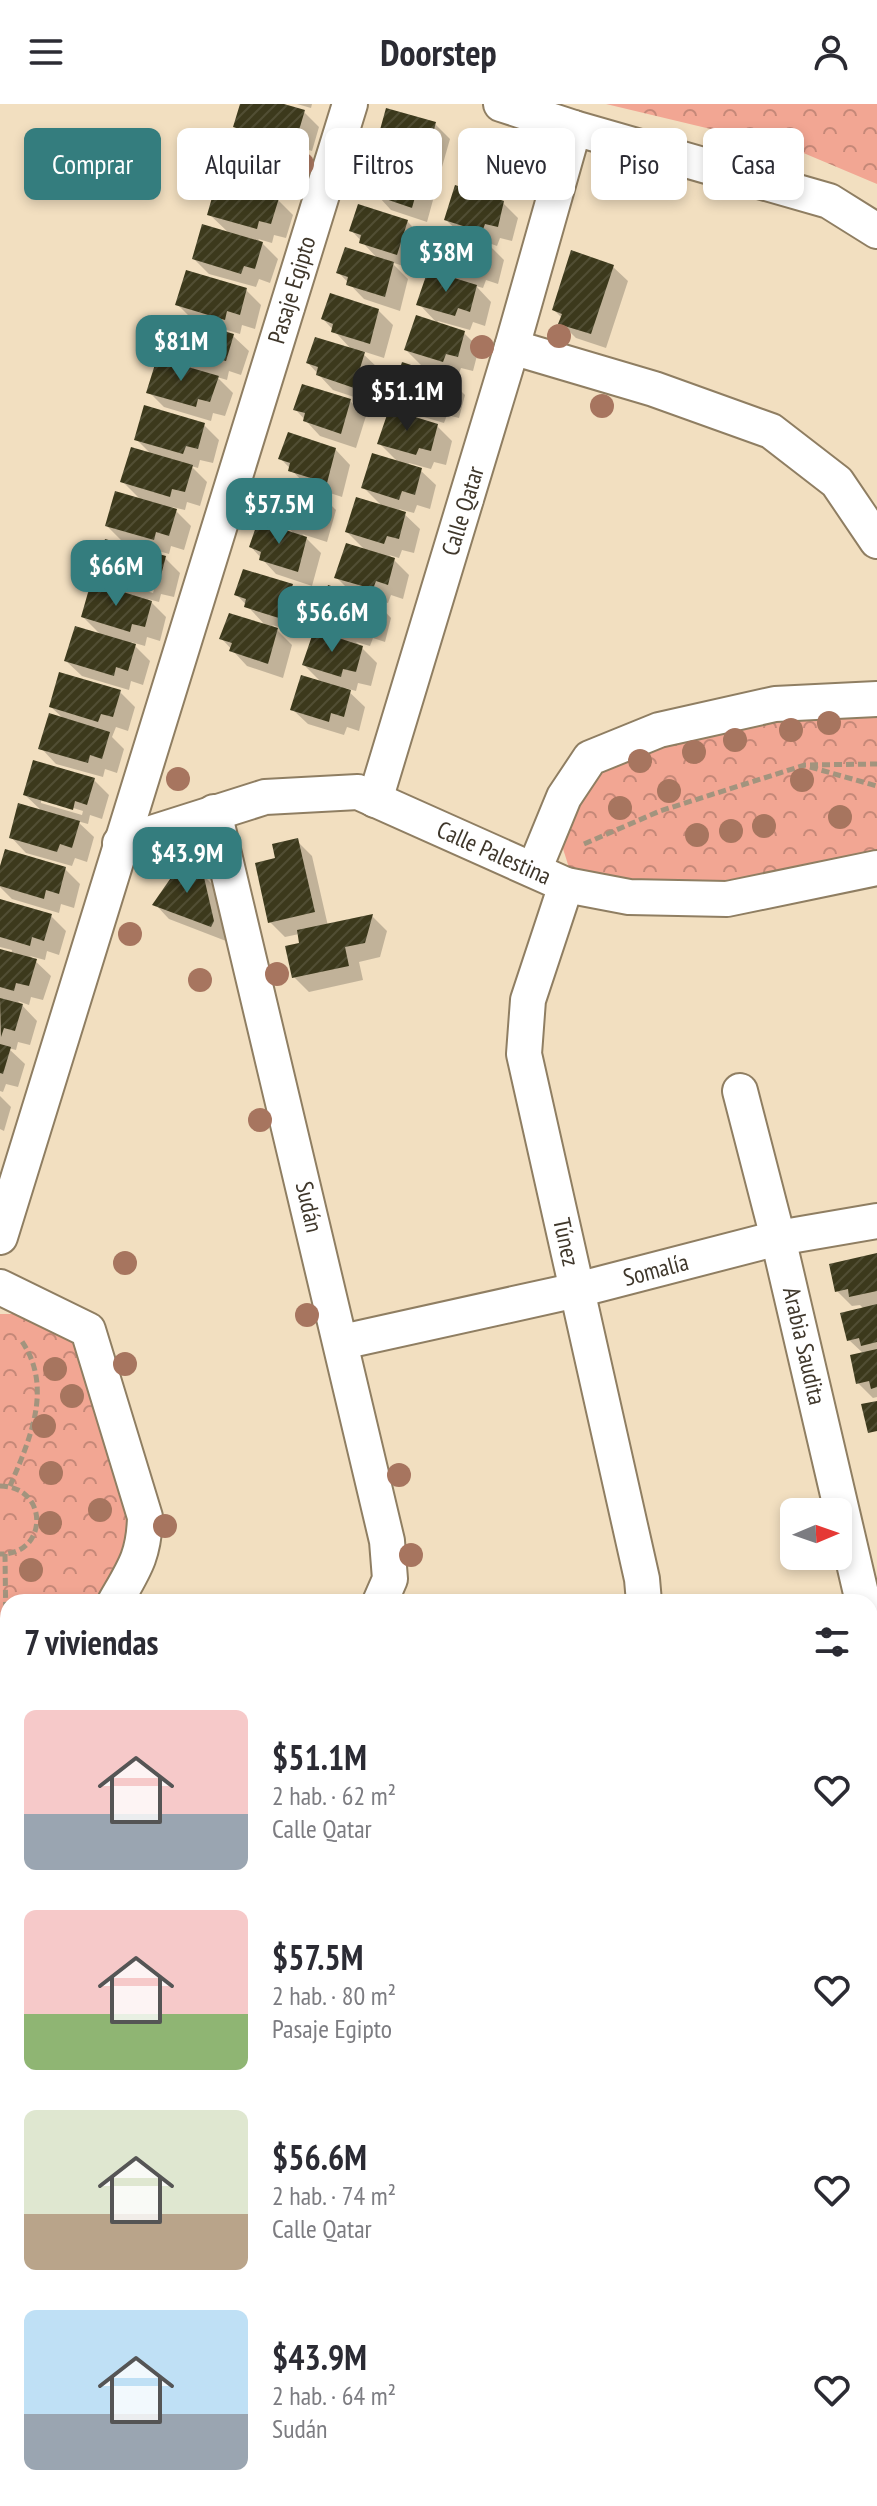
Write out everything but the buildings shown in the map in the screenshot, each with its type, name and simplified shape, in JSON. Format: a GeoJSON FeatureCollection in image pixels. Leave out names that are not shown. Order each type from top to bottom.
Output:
{"type":"FeatureCollection","features":[{"type":"Feature","properties":{"kind":"street","name":"Pasaje Egipto"},"geometry":{"type":"LineString","coordinates":[[0,1237],[350,104]]}},
{"type":"Feature","properties":{"kind":"street"},"geometry":{"type":"LineString","coordinates":[[501,104],[574,128]]}},
{"type":"Feature","properties":{"kind":"street"},"geometry":{"type":"LineString","coordinates":[[575,128],[829,201],[877,231]]}},
{"type":"Feature","properties":{"kind":"street","name":"Calle Qatar"},"geometry":{"type":"LineString","coordinates":[[375,800],[554,200]]}},
{"type":"Feature","properties":{"kind":"street"},"geometry":{"type":"LineString","coordinates":[[512,347],[654,389],[771,431],[837,482],[877,541]]}},
{"type":"Feature","properties":{"kind":"street"},"geometry":{"type":"LineString","coordinates":[[534,870],[564,797],[590,758],[659,730],[775,704],[877,699]]}},
{"type":"Feature","properties":{"kind":"street","name":"Calle Palestina"},"geometry":{"type":"LineString","coordinates":[[120,843],[265,797],[358,792],[566,885],[629,897],[727,899],[877,868]]}},
{"type":"Feature","properties":{"kind":"street","name":"Sudán"},"geometry":{"type":"LineString","coordinates":[[214,812],[387,1541],[390,1579],[383,1594]]}},
{"type":"Feature","properties":{"kind":"street","name":"Túnez"},"geometry":{"type":"LineString","coordinates":[[566,885],[528,1000],[524,1054],[643,1594]]}},
{"type":"Feature","properties":{"kind":"street","name":"Arabia Saudita"},"geometry":{"type":"LineString","coordinates":[[740,1091],[778,1238],[861,1594]]}},
{"type":"Feature","properties":{"kind":"street","name":"Somalía"},"geometry":{"type":"LineString","coordinates":[[342,1342],[577,1290],[778,1238],[877,1221]]}},
{"type":"Feature","properties":{"kind":"street"},"geometry":{"type":"LineString","coordinates":[[0,1287],[88,1330],[145,1517],[144,1544],[138,1564],[120,1594]]}},
{"type":"Feature","properties":{"kind":"path"},"geometry":{"type":"LineString","coordinates":[[594,840],[660,811],[805,765],[877,764]]}},
{"type":"Feature","properties":{"kind":"path"},"geometry":{"type":"LineString","coordinates":[[805,765],[877,786]]}},
{"type":"Feature","properties":{"kind":"path"},"geometry":{"type":"LineString","coordinates":[[10,1486],[36,1415],[39,1378],[23,1342],[13,1334]]}},
{"type":"Feature","properties":{"kind":"path"},"geometry":{"type":"LineString","coordinates":[[0,1486],[10,1486],[28,1497],[37,1517],[32,1538],[25,1546],[3,1554],[4,1594]]}},
{"type":"Feature","properties":{"kind":"green space"},"geometry":{"type":"Polygon","coordinates":[[[606,104],[877,104],[877,184],[804,153],[804,128],[706,128],[606,104]]]}},
{"type":"Feature","properties":{"kind":"green space"},"geometry":{"type":"Polygon","coordinates":[[[859,711],[877,712],[877,853],[721,881],[668,884],[570,871],[559,836],[584,779],[624,755],[745,726],[859,711]]]}},
{"type":"Feature","properties":{"kind":"green space"},"geometry":{"type":"Polygon","coordinates":[[[0,1314],[19,1314],[81,1337],[131,1504],[131,1542],[107,1594],[0,1594],[0,1314]]]}}]}
